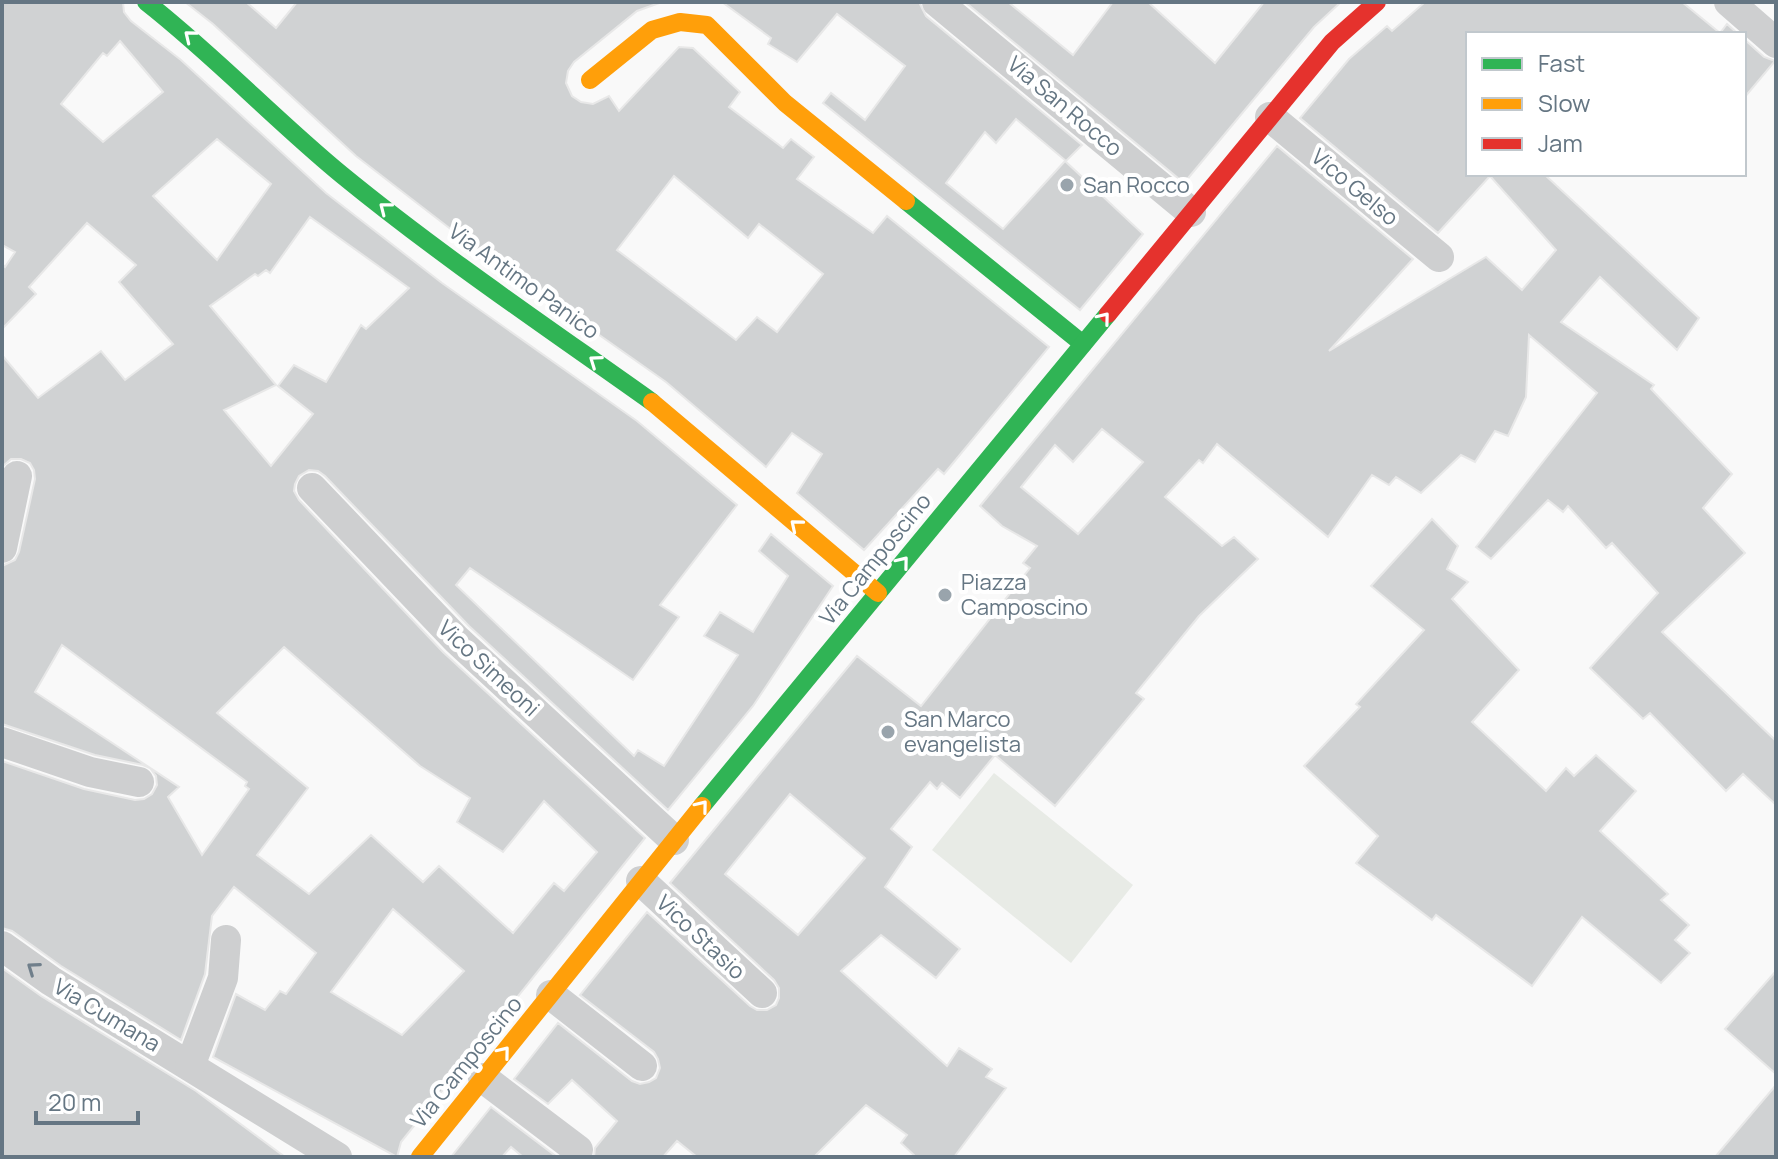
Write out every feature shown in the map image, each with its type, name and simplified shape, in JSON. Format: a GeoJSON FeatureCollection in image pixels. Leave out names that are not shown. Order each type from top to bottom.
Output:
{"type":"FeatureCollection","features":[{"type":"Feature","properties":{"kind":"street","name":"Via Antimo Panico"},"geometry":{"type":"LineString","coordinates":[[146,2],[197,42],[341,174],[456,263],[652,402],[878,593]]}},
{"type":"Feature","properties":{"kind":"street","name":"Via San Rocco"},"geometry":{"type":"LineString","coordinates":[[937,2],[1191,212]]}},
{"type":"Feature","properties":{"kind":"street","name":"Via Camposcino"},"geometry":{"type":"LineString","coordinates":[[420,1157],[674,840],[1191,212],[1332,42],[1377,2]]}},
{"type":"Feature","properties":{"kind":"street"},"geometry":{"type":"LineString","coordinates":[[1729,2],[1776,43]]}},
{"type":"Feature","properties":{"kind":"street"},"geometry":{"type":"LineString","coordinates":[[590,80],[652,30],[680,22],[707,25],[785,103],[1083,344]]}},
{"type":"Feature","properties":{"kind":"street","name":"Vico Gelso"},"geometry":{"type":"LineString","coordinates":[[1270,117],[1439,257]]}},
{"type":"Feature","properties":{"kind":"street"},"geometry":{"type":"LineString","coordinates":[[2,548],[17,476]]}},
{"type":"Feature","properties":{"kind":"street","name":"Vico Simeoni"},"geometry":{"type":"LineString","coordinates":[[312,488],[456,639],[674,840]]}},
{"type":"Feature","properties":{"kind":"street"},"geometry":{"type":"LineString","coordinates":[[2,742],[90,772],[139,782]]}},
{"type":"Feature","properties":{"kind":"street","name":"Vico Stasio"},"geometry":{"type":"LineString","coordinates":[[641,881],[762,993]]}},
{"type":"Feature","properties":{"kind":"street"},"geometry":{"type":"LineString","coordinates":[[190,1066],[223,978],[226,940]]}},
{"type":"Feature","properties":{"kind":"street","name":"Via Cumana"},"geometry":{"type":"LineString","coordinates":[[2,946],[51,981],[337,1157]]}},
{"type":"Feature","properties":{"kind":"street"},"geometry":{"type":"LineString","coordinates":[[551,995],[642,1066]]}},
{"type":"Feature","properties":{"kind":"street"},"geometry":{"type":"LineString","coordinates":[[483,1078],[578,1150]]}},
{"type":"Feature","properties":{"kind":"shaded area"},"geometry":{"type":"Polygon","coordinates":[[[994,773],[1133,885],[1071,963],[932,850],[994,773]]]}},
{"type":"Feature","properties":{"kind":"building"},"geometry":{"type":"Polygon","coordinates":[[[2,2],[123,2],[124,12],[131,21],[181,60],[326,193],[442,283],[637,421],[737,505],[660,605],[679,617],[633,680],[470,568],[456,585],[634,756],[638,750],[664,766],[738,655],[704,636],[720,612],[753,632],[788,576],[759,551],[771,534],[833,586],[753,706],[668,810],[469,626],[325,476],[309,470],[299,476],[294,491],[299,500],[443,652],[645,838],[401,1142],[397,1157],[213,1057],[236,994],[265,1010],[280,991],[286,994],[316,953],[234,887],[212,916],[205,974],[181,1040],[61,966],[12,931],[2,928],[2,761],[84,789],[135,800],[152,794],[157,785],[156,776],[143,765],[95,755],[2,724],[2,566],[15,560],[19,552],[35,479],[30,463],[21,459],[11,459],[2,467],[2,355],[38,398],[101,351],[125,380],[173,344],[119,282],[136,265],[87,223],[29,287],[36,294],[2,329],[2,264],[5,267],[15,252],[2,245],[2,2]],[[120,41],[107,56],[103,53],[61,104],[103,142],[163,92],[120,41]],[[217,139],[153,196],[217,260],[271,184],[217,139]],[[310,217],[270,273],[266,270],[258,276],[255,274],[210,306],[276,385],[224,410],[271,466],[313,414],[278,386],[294,365],[326,382],[361,325],[366,329],[409,288],[310,217]],[[62,645],[35,692],[179,787],[168,797],[202,855],[249,789],[245,786],[247,782],[62,645]],[[284,647],[217,713],[308,788],[257,855],[309,894],[371,835],[423,882],[439,866],[513,933],[554,883],[564,891],[597,852],[544,801],[503,852],[457,822],[470,798],[420,766],[284,647]],[[393,909],[331,992],[402,1035],[464,971],[393,909]]]}},
{"type":"Feature","properties":{"kind":"building"},"geometry":{"type":"Polygon","coordinates":[[[185,2],[246,2],[276,28],[297,2],[662,2],[637,11],[574,62],[568,71],[566,83],[572,96],[581,102],[593,104],[609,96],[619,111],[679,47],[693,48],[740,92],[729,107],[783,148],[791,139],[814,157],[797,179],[873,233],[887,216],[1049,347],[944,474],[938,469],[864,550],[797,493],[822,454],[792,433],[766,467],[666,382],[470,244],[356,156],[185,2]],[[674,176],[617,250],[736,340],[757,317],[777,332],[823,274],[759,224],[748,238],[674,176]]]}},
{"type":"Feature","properties":{"kind":"building"},"geometry":{"type":"Polygon","coordinates":[[[722,2],[919,2],[926,16],[1082,145],[1066,161],[1016,119],[996,143],[985,132],[946,183],[1003,229],[1065,161],[1143,234],[1080,310],[823,103],[831,93],[865,120],[905,66],[837,14],[797,62],[768,44],[771,38],[722,2]]]}},
{"type":"Feature","properties":{"kind":"building"},"geometry":{"type":"Polygon","coordinates":[[[965,2],[1008,2],[1073,55],[1113,2],[1148,2],[1215,63],[1264,2],[1341,2],[1314,27],[1184,183],[965,2]]]}},
{"type":"Feature","properties":{"kind":"building"},"geometry":{"type":"Polygon","coordinates":[[[1425,2],[1682,2],[1719,32],[1466,32],[1466,176],[1490,176],[1438,233],[1300,118],[1349,59],[1387,26],[1392,31],[1425,2]]]}},
{"type":"Feature","properties":{"kind":"building"},"geometry":{"type":"Polygon","coordinates":[[[1727,24],[1736,32],[1721,32],[1727,24]]]}},
{"type":"Feature","properties":{"kind":"building"},"geometry":{"type":"Polygon","coordinates":[[[1746,41],[1764,57],[1775,61],[1746,96],[1746,41]]]}},
{"type":"Feature","properties":{"kind":"building"},"geometry":{"type":"Polygon","coordinates":[[[1277,146],[1413,259],[1329,351],[1486,257],[1522,290],[1556,250],[1490,176],[1546,176],[1699,318],[1677,350],[1600,277],[1561,322],[1654,385],[1651,389],[1732,474],[1703,508],[1745,553],[1662,632],[1776,741],[1776,805],[1743,774],[1726,791],[1650,713],[1643,719],[1590,668],[1658,593],[1612,543],[1606,548],[1568,506],[1563,512],[1548,500],[1491,559],[1476,547],[1597,393],[1529,335],[1526,397],[1508,436],[1495,431],[1475,462],[1461,455],[1421,493],[1396,477],[1389,485],[1372,475],[1328,537],[1217,444],[1203,463],[1199,460],[1165,497],[1222,546],[1234,537],[1258,559],[1199,616],[1136,693],[1144,699],[1055,806],[995,755],[960,798],[942,783],[937,789],[930,782],[891,829],[912,847],[885,887],[960,949],[936,978],[881,935],[841,971],[947,1066],[959,1048],[992,1069],[986,1077],[1006,1088],[954,1157],[916,1157],[901,1143],[907,1135],[866,1105],[814,1157],[697,1157],[677,1141],[663,1157],[594,1157],[595,1148],[617,1121],[572,1080],[548,1104],[514,1079],[558,1023],[632,1081],[640,1084],[656,1078],[660,1068],[654,1052],[580,995],[647,912],[750,1006],[767,1010],[776,1005],[779,988],[774,980],[670,883],[857,656],[921,706],[1030,568],[1023,563],[1037,546],[1002,526],[980,506],[1277,146]],[[1102,429],[1073,462],[1055,445],[1021,487],[1078,534],[1143,462],[1102,429]],[[790,794],[725,874],[798,935],[865,858],[790,794]]]}},
{"type":"Feature","properties":{"kind":"building"},"geometry":{"type":"Polygon","coordinates":[[[1432,519],[1458,546],[1447,569],[1468,582],[1452,599],[1519,670],[1472,722],[1546,791],[1566,768],[1574,776],[1596,755],[1636,791],[1600,831],[1668,894],[1661,900],[1689,925],[1675,940],[1690,953],[1661,983],[1582,917],[1532,986],[1436,915],[1432,920],[1356,863],[1378,836],[1304,766],[1360,707],[1356,704],[1424,630],[1371,586],[1432,519]]]}},
{"type":"Feature","properties":{"kind":"building"},"geometry":{"type":"Polygon","coordinates":[[[2,968],[41,996],[196,1091],[285,1157],[2,1157],[2,968]]]}},
{"type":"Feature","properties":{"kind":"building"},"geometry":{"type":"Polygon","coordinates":[[[1776,971],[1776,1074],[1725,1029],[1776,971]]]}},
{"type":"Feature","properties":{"kind":"building"},"geometry":{"type":"Polygon","coordinates":[[[1776,1085],[1776,1157],[1715,1157],[1776,1085]]]}},
{"type":"Feature","properties":{"kind":"building"},"geometry":{"type":"Polygon","coordinates":[[[491,1107],[557,1157],[523,1157],[511,1147],[502,1157],[451,1157],[491,1107]]]}},
{"type":"Feature","properties":{"kind":"traffic: fast"},"geometry":{"type":"LineString","coordinates":[[146,2],[379,205],[652,402]]}},
{"type":"Feature","properties":{"kind":"traffic: fast"},"geometry":{"type":"LineString","coordinates":[[906,201],[1083,344]]}},
{"type":"Feature","properties":{"kind":"traffic: fast"},"geometry":{"type":"LineString","coordinates":[[702,806],[1108,314]]}},
{"type":"Feature","properties":{"kind":"traffic: slow"},"geometry":{"type":"LineString","coordinates":[[590,80],[652,30],[680,22],[707,25],[785,103],[906,201]]}},
{"type":"Feature","properties":{"kind":"traffic: slow"},"geometry":{"type":"LineString","coordinates":[[652,402],[878,593]]}},
{"type":"Feature","properties":{"kind":"traffic: slow"},"geometry":{"type":"LineString","coordinates":[[420,1157],[702,806]]}},
{"type":"Feature","properties":{"kind":"traffic: jam"},"geometry":{"type":"LineString","coordinates":[[1108,314],[1332,42],[1377,2]]}},
{"type":"Feature","properties":{"kind":"place","name":"San Rocco"},"geometry":{"type":"Point","coordinates":[1067,185]}},
{"type":"Feature","properties":{"kind":"place","name":"Piazza Camposcino"},"geometry":{"type":"Point","coordinates":[945,595]}},
{"type":"Feature","properties":{"kind":"place","name":"San Marco evangelista"},"geometry":{"type":"Point","coordinates":[888,732]}}]}
